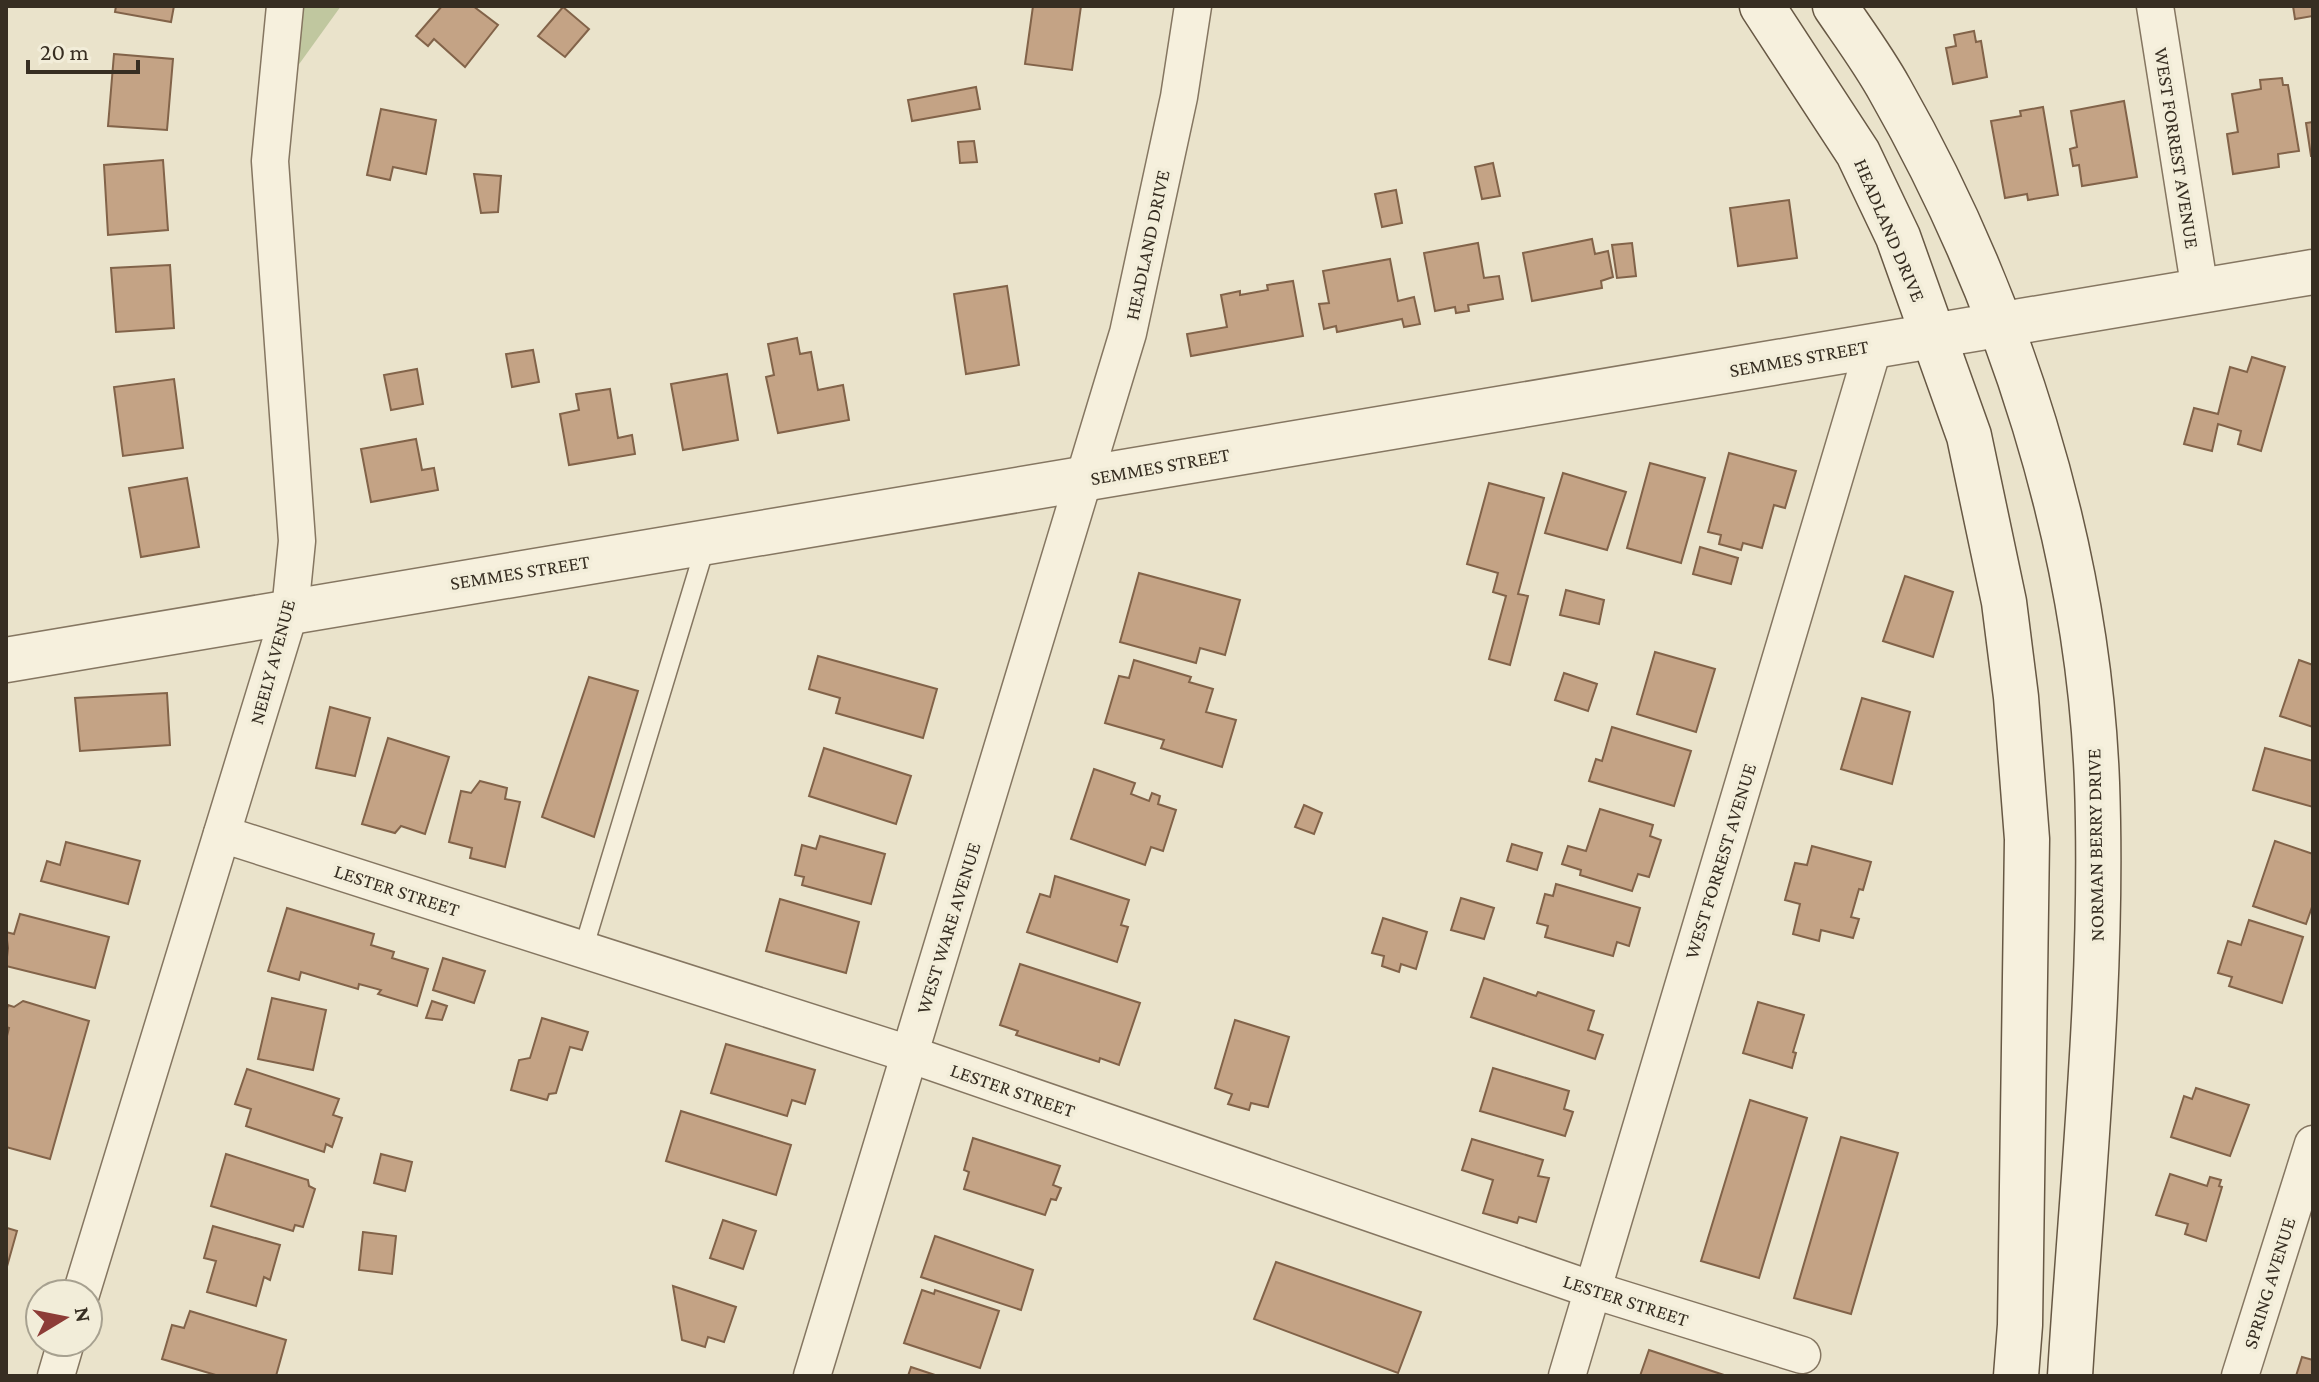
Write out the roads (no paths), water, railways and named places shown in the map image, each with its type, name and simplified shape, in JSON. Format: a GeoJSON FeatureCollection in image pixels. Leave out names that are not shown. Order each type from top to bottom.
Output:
{"type":"FeatureCollection","features":[{"type":"Feature","properties":{"kind":"main road","name":"HEADLAND DRIVE"},"geometry":{"type":"LineString","coordinates":[[1762,6],[1858,153],[1898,237],[1934,335]]}},
{"type":"Feature","properties":{"kind":"main road"},"geometry":{"type":"LineString","coordinates":[[1835,6],[1889,88],[1950,203],[2001,324]]}},
{"type":"Feature","properties":{"kind":"main road","name":"SEMMES STREET"},"geometry":{"type":"LineString","coordinates":[[6,660],[2313,272]]}},
{"type":"Feature","properties":{"kind":"main road","name":"NORMAN BERRY DRIVE"},"geometry":{"type":"LineString","coordinates":[[2001,324],[2038,437],[2067,552],[2086,667],[2097,781],[2097,937],[2070,1376]]}},
{"type":"Feature","properties":{"kind":"main road"},"geometry":{"type":"LineString","coordinates":[[1934,335],[1969,436],[2004,602],[2025,808],[2027,901],[2020,1325],[2016,1376]]}},
{"type":"Feature","properties":{"kind":"street","name":"HEADLAND DRIVE"},"geometry":{"type":"LineString","coordinates":[[1084,479],[1128,333],[1179,97],[1193,6]]}},
{"type":"Feature","properties":{"kind":"street","name":"WEST FORREST AVENUE"},"geometry":{"type":"LineString","coordinates":[[2155,6],[2200,291]]}},
{"type":"Feature","properties":{"kind":"street","name":"NEELY AVENUE"},"geometry":{"type":"LineString","coordinates":[[86,1278],[290,611],[297,541],[270,161],[288,9]]}},
{"type":"Feature","properties":{"kind":"street","name":"WEST FORREST AVENUE"},"geometry":{"type":"LineString","coordinates":[[1567,1376],[1874,345]]}},
{"type":"Feature","properties":{"kind":"street","name":"WEST WARE AVENUE"},"geometry":{"type":"LineString","coordinates":[[812,1376],[1084,479]]}},
{"type":"Feature","properties":{"kind":"street","name":"LESTER STREET"},"geometry":{"type":"LineString","coordinates":[[222,834],[909,1054],[1593,1290],[1802,1355]]}},
{"type":"Feature","properties":{"kind":"street","name":"SPRING AVENUE"},"geometry":{"type":"LineString","coordinates":[[2240,1376],[2313,1144]]}},
{"type":"Feature","properties":{"kind":"lane"},"geometry":{"type":"LineString","coordinates":[[583,950],[707,541]]}}]}
